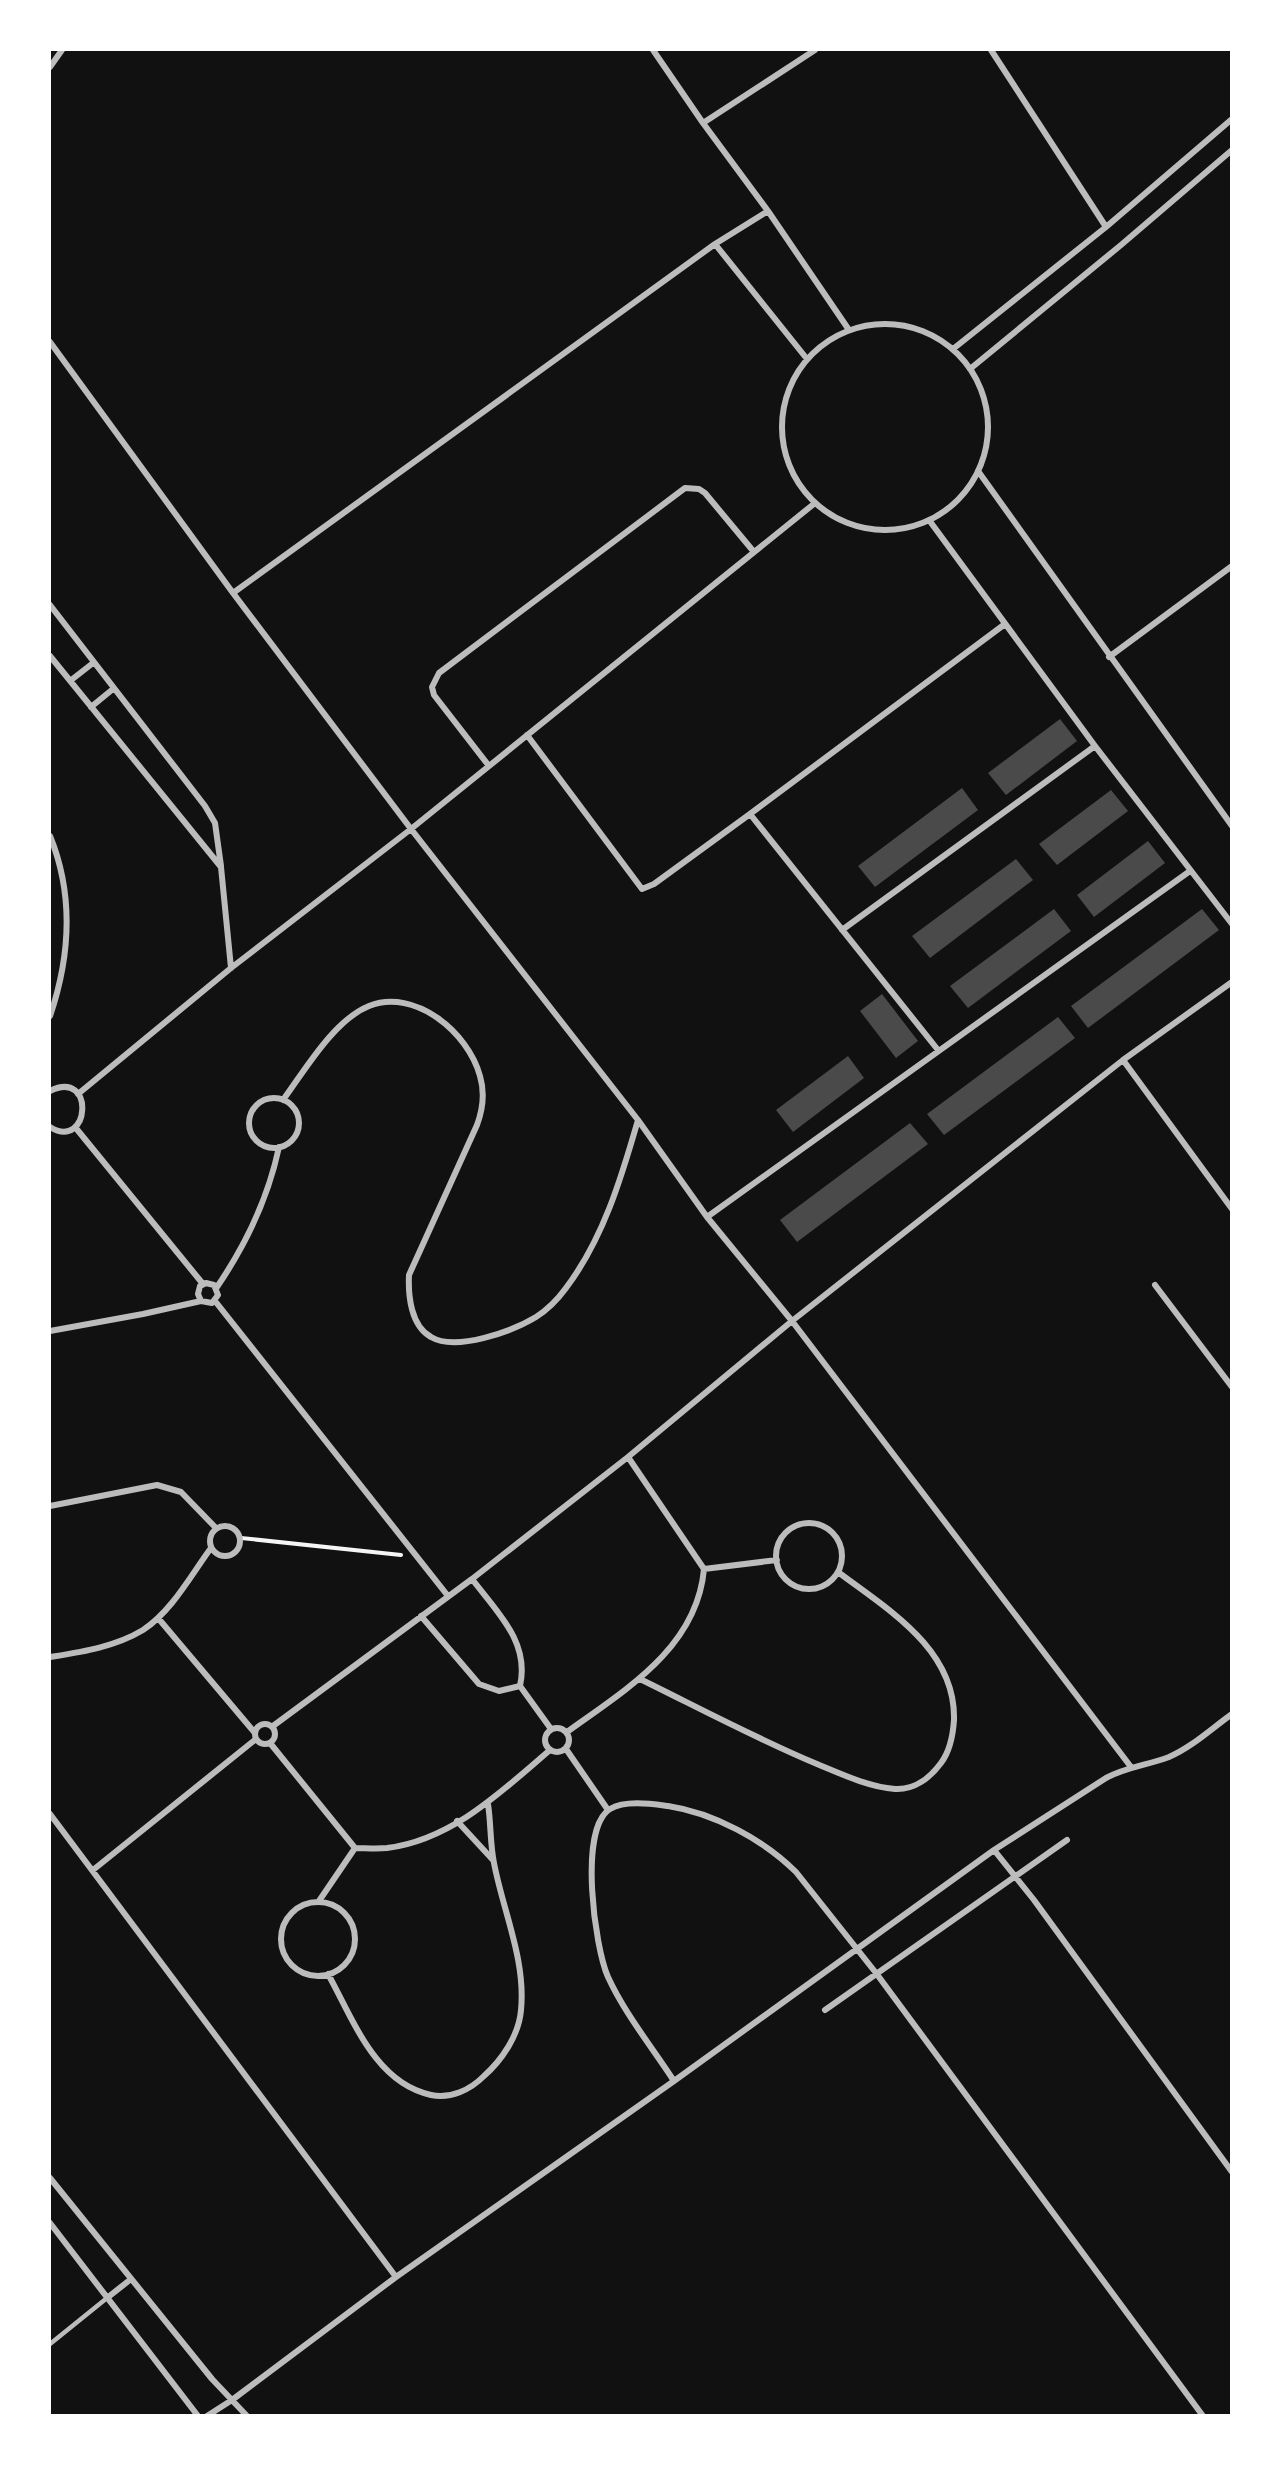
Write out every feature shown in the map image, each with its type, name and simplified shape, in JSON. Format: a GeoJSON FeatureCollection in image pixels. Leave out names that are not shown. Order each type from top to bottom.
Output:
{"type":"FeatureCollection","features":[{"type":"Feature","properties":{"kind":"street"},"geometry":{"type":"LineString","coordinates":[[50,67],[62,50]]}},
{"type":"Feature","properties":{"kind":"street"},"geometry":{"type":"LineString","coordinates":[[653,50],[768,211],[849,330]]}},
{"type":"Feature","properties":{"kind":"street"},"geometry":{"type":"LineString","coordinates":[[703,123],[815,50]]}},
{"type":"Feature","properties":{"kind":"street"},"geometry":{"type":"LineString","coordinates":[[991,50],[1106,227]]}},
{"type":"Feature","properties":{"kind":"street"},"geometry":{"type":"LineString","coordinates":[[953,349],[1106,227],[1232,119]]}},
{"type":"Feature","properties":{"kind":"street"},"geometry":{"type":"LineString","coordinates":[[970,369],[1232,150]]}},
{"type":"Feature","properties":{"kind":"street"},"geometry":{"type":"LineString","coordinates":[[233,593],[715,244],[768,211]]}},
{"type":"Feature","properties":{"kind":"street"},"geometry":{"type":"LineString","coordinates":[[715,244],[807,359]]}},
{"type":"Feature","properties":{"kind":"street"},"geometry":{"type":"LineString","coordinates":[[876,324],[904,326],[930,334],[953,349],[970,369],[982,393],[988,419],[986,446],[978,471],[958,500],[929,520],[900,528],[870,529],[840,520],[815,503],[795,478],[784,448],[782,416],[790,386],[807,359],[826,342],[849,330],[876,324]]}},
{"type":"Feature","properties":{"kind":"street"},"geometry":{"type":"LineString","coordinates":[[50,342],[233,593],[411,829],[638,1120],[707,1217],[792,1321],[1131,1767]]}},
{"type":"Feature","properties":{"kind":"street"},"geometry":{"type":"LineString","coordinates":[[978,471],[1232,826]]}},
{"type":"Feature","properties":{"kind":"street"},"geometry":{"type":"LineString","coordinates":[[489,766],[434,695],[432,687],[439,673],[685,489],[693,488],[705,493],[754,552]]}},
{"type":"Feature","properties":{"kind":"street"},"geometry":{"type":"LineString","coordinates":[[78,1094],[231,968],[411,829],[815,503]]}},
{"type":"Feature","properties":{"kind":"street"},"geometry":{"type":"LineString","coordinates":[[929,520],[1095,746],[1232,924]]}},
{"type":"Feature","properties":{"kind":"street"},"geometry":{"type":"LineString","coordinates":[[1109,657],[1232,566]]}},
{"type":"Feature","properties":{"kind":"street"},"geometry":{"type":"LineString","coordinates":[[50,605],[205,806],[215,823],[231,968]]}},
{"type":"Feature","properties":{"kind":"street"},"geometry":{"type":"LineString","coordinates":[[527,735],[642,889],[654,884],[750,814],[1005,624]]}},
{"type":"Feature","properties":{"kind":"street"},"geometry":{"type":"LineString","coordinates":[[50,656],[221,867]]}},
{"type":"Feature","properties":{"kind":"street"},"geometry":{"type":"LineString","coordinates":[[70,681],[93,663]]}},
{"type":"Feature","properties":{"kind":"street"},"geometry":{"type":"LineString","coordinates":[[91,707],[113,689]]}},
{"type":"Feature","properties":{"kind":"street"},"geometry":{"type":"LineString","coordinates":[[842,930],[1095,746]]}},
{"type":"Feature","properties":{"kind":"street"},"geometry":{"type":"LineString","coordinates":[[750,814],[938,1050]]}},
{"type":"Feature","properties":{"kind":"street"},"geometry":{"type":"LineString","coordinates":[[50,836],[61,870],[67,925],[60,984],[50,1016]]}},
{"type":"Feature","properties":{"kind":"street"},"geometry":{"type":"LineString","coordinates":[[707,1217],[1190,871]]}},
{"type":"Feature","properties":{"kind":"street"},"geometry":{"type":"LineString","coordinates":[[273,1726],[472,1579],[628,1457],[792,1321],[1123,1060],[1232,982]]}},
{"type":"Feature","properties":{"kind":"street"},"geometry":{"type":"LineString","coordinates":[[283,1100],[342,1023],[366,1007],[381,1002],[401,1001],[422,1009],[435,1017],[468,1049],[481,1078],[483,1108],[409,1275],[410,1301],[419,1324],[430,1337],[448,1342],[480,1338],[521,1325],[538,1316],[564,1290],[590,1250],[618,1188],[638,1120]]}},
{"type":"Feature","properties":{"kind":"street"},"geometry":{"type":"LineString","coordinates":[[1123,1060],[1232,1209]]}},
{"type":"Feature","properties":{"kind":"street"},"geometry":{"type":"LineString","coordinates":[[50,1091],[61,1087],[70,1088],[83,1102],[84,1111],[75,1127],[65,1131],[50,1127]]}},
{"type":"Feature","properties":{"kind":"street"},"geometry":{"type":"LineString","coordinates":[[270,1098],[283,1100],[295,1109],[299,1125],[296,1136],[279,1147],[271,1147],[259,1142],[251,1132],[249,1123],[253,1110],[262,1101],[270,1098]]}},
{"type":"Feature","properties":{"kind":"street"},"geometry":{"type":"LineString","coordinates":[[75,1127],[203,1284]]}},
{"type":"Feature","properties":{"kind":"street"},"geometry":{"type":"LineString","coordinates":[[50,1330],[143,1314],[201,1301],[208,1304],[215,1301],[218,1294],[217,1287],[234,1262],[266,1199],[279,1147]]}},
{"type":"Feature","properties":{"kind":"street"},"geometry":{"type":"LineString","coordinates":[[203,1284],[210,1283],[217,1287]]}},
{"type":"Feature","properties":{"kind":"street"},"geometry":{"type":"LineString","coordinates":[[201,1301],[198,1294],[203,1284]]}},
{"type":"Feature","properties":{"kind":"street"},"geometry":{"type":"LineString","coordinates":[[1155,1285],[1232,1387]]}},
{"type":"Feature","properties":{"kind":"street"},"geometry":{"type":"LineString","coordinates":[[215,1301],[448,1596]]}},
{"type":"Feature","properties":{"kind":"street"},"geometry":{"type":"LineString","coordinates":[[567,1732],[640,1679],[684,1630],[701,1595],[704,1569],[628,1457]]}},
{"type":"Feature","properties":{"kind":"street"},"geometry":{"type":"LineString","coordinates":[[50,1506],[157,1485],[181,1492],[216,1528]]}},
{"type":"Feature","properties":{"kind":"street"},"geometry":{"type":"LineString","coordinates":[[801,1524],[816,1524],[830,1530],[840,1543],[842,1558],[838,1572],[820,1587],[803,1588],[787,1580],[780,1571],[777,1560],[778,1545],[787,1532],[801,1524]]}},
{"type":"Feature","properties":{"kind":"street"},"geometry":{"type":"LineString","coordinates":[[50,1657],[111,1644],[143,1630],[158,1618],[211,1548],[211,1534],[216,1528],[224,1525],[231,1526],[238,1531],[241,1538],[240,1547],[234,1554],[226,1556],[217,1554],[211,1548]]}},
{"type":"Feature","properties":{"kind":"street"},"geometry":{"type":"LineString","coordinates":[[704,1569],[777,1560]]}},
{"type":"Feature","properties":{"kind":"street"},"geometry":{"type":"LineString","coordinates":[[640,1679],[789,1752],[836,1772],[894,1789],[915,1786],[932,1774],[949,1748],[954,1715],[949,1688],[939,1664],[910,1627],[838,1572]]}},
{"type":"Feature","properties":{"kind":"street"},"geometry":{"type":"LineString","coordinates":[[472,1579],[520,1647],[523,1660],[520,1686],[551,1729]]}},
{"type":"Feature","properties":{"kind":"street"},"geometry":{"type":"LineString","coordinates":[[421,1616],[479,1684],[499,1691],[520,1686]]}},
{"type":"Feature","properties":{"kind":"street"},"geometry":{"type":"LineString","coordinates":[[158,1618],[260,1743],[270,1743]]}},
{"type":"Feature","properties":{"kind":"street"},"geometry":{"type":"LineString","coordinates":[[207,2415],[232,2400],[396,2277],[674,2081],[994,1850],[1106,1778],[1183,1750],[1232,1714]]}},
{"type":"Feature","properties":{"kind":"street"},"geometry":{"type":"LineString","coordinates":[[256,1736],[256,1729],[264,1723],[273,1726]]}},
{"type":"Feature","properties":{"kind":"street"},"geometry":{"type":"LineString","coordinates":[[270,1743],[276,1735],[273,1726]]}},
{"type":"Feature","properties":{"kind":"street"},"geometry":{"type":"LineString","coordinates":[[550,1750],[561,1752],[566,1749],[570,1738],[563,1729],[551,1729]]}},
{"type":"Feature","properties":{"kind":"street"},"geometry":{"type":"LineString","coordinates":[[550,1750],[545,1739],[551,1729]]}},
{"type":"Feature","properties":{"kind":"street"},"geometry":{"type":"LineString","coordinates":[[93,1870],[256,1736]]}},
{"type":"Feature","properties":{"kind":"street"},"geometry":{"type":"LineString","coordinates":[[270,1743],[354,1848]]}},
{"type":"Feature","properties":{"kind":"street"},"geometry":{"type":"LineString","coordinates":[[566,1749],[608,1810]]}},
{"type":"Feature","properties":{"kind":"street"},"geometry":{"type":"LineString","coordinates":[[354,1848],[386,1848],[428,1838],[488,1804],[550,1750]]}},
{"type":"Feature","properties":{"kind":"street"},"geometry":{"type":"LineString","coordinates":[[328,1974],[371,2051],[387,2072],[407,2087],[436,2096],[465,2091],[476,2084],[502,2057],[513,2039],[521,2013],[522,1995],[516,1954],[493,1860],[488,1804]]}},
{"type":"Feature","properties":{"kind":"street"},"geometry":{"type":"LineString","coordinates":[[674,2081],[621,2000],[603,1961],[591,1876],[596,1838],[601,1822],[608,1810],[622,1805],[656,1804],[691,1811],[719,1822],[765,1846],[796,1872],[876,1973],[1203,2415]]}},
{"type":"Feature","properties":{"kind":"street"},"geometry":{"type":"LineString","coordinates":[[50,1814],[396,2277]]}},
{"type":"Feature","properties":{"kind":"street"},"geometry":{"type":"LineString","coordinates":[[457,1821],[493,1860]]}},
{"type":"Feature","properties":{"kind":"street"},"geometry":{"type":"LineString","coordinates":[[825,2010],[1067,1840]]}},
{"type":"Feature","properties":{"kind":"street"},"geometry":{"type":"LineString","coordinates":[[319,1902],[354,1848]]}},
{"type":"Feature","properties":{"kind":"street"},"geometry":{"type":"LineString","coordinates":[[994,1850],[1016,1876],[1232,2172]]}},
{"type":"Feature","properties":{"kind":"street"},"geometry":{"type":"LineString","coordinates":[[319,1902],[332,1904],[343,1911],[351,1921],[355,1934],[355,1947],[349,1959],[340,1968],[328,1974],[313,1975],[299,1971],[288,1961],[282,1947],[283,1925],[291,1912],[304,1904],[319,1902]]}},
{"type":"Feature","properties":{"kind":"street"},"geometry":{"type":"LineString","coordinates":[[50,2178],[212,2379],[247,2415]]}},
{"type":"Feature","properties":{"kind":"street"},"geometry":{"type":"LineString","coordinates":[[50,2223],[198,2415]]}},
{"type":"Feature","properties":{"kind":"street"},"geometry":{"type":"LineString","coordinates":[[106,2298],[131,2279]]}},
{"type":"Feature","properties":{"kind":"lane"},"geometry":{"type":"LineString","coordinates":[[50,2344],[106,2298]]}},
{"type":"Feature","properties":{"kind":"path"},"geometry":{"type":"LineString","coordinates":[[241,1538],[418,1557]]}},
{"type":"Feature","properties":{"kind":"building"},"geometry":{"type":"Polygon","coordinates":[[[1060,719],[1077,741],[1006,795],[988,773],[1060,719]]]}},
{"type":"Feature","properties":{"kind":"building"},"geometry":{"type":"Polygon","coordinates":[[[962,788],[978,810],[875,887],[858,866],[962,788]]]}},
{"type":"Feature","properties":{"kind":"building"},"geometry":{"type":"Polygon","coordinates":[[[1111,790],[1128,811],[1057,865],[1039,844],[1111,790]]]}},
{"type":"Feature","properties":{"kind":"building"},"geometry":{"type":"Polygon","coordinates":[[[1148,841],[1165,863],[1094,917],[1077,895],[1148,841]]]}},
{"type":"Feature","properties":{"kind":"building"},"geometry":{"type":"Polygon","coordinates":[[[1016,859],[1033,880],[930,958],[912,936],[1016,859]]]}},
{"type":"Feature","properties":{"kind":"building"},"geometry":{"type":"Polygon","coordinates":[[[1054,909],[1071,931],[968,1008],[950,986],[1054,909]]]}},
{"type":"Feature","properties":{"kind":"building"},"geometry":{"type":"Polygon","coordinates":[[[1202,909],[1219,930],[1088,1028],[1071,1006],[1202,909]]]}},
{"type":"Feature","properties":{"kind":"building"},"geometry":{"type":"Polygon","coordinates":[[[882,994],[918,1041],[896,1058],[860,1011],[882,994]]]}},
{"type":"Feature","properties":{"kind":"building"},"geometry":{"type":"Polygon","coordinates":[[[1058,1017],[1075,1038],[944,1135],[927,1114],[1058,1017]]]}},
{"type":"Feature","properties":{"kind":"building"},"geometry":{"type":"Polygon","coordinates":[[[848,1056],[864,1078],[793,1132],[776,1110],[848,1056]]]}},
{"type":"Feature","properties":{"kind":"building"},"geometry":{"type":"Polygon","coordinates":[[[910,1123],[928,1144],[797,1242],[780,1220],[910,1123]]]}}]}
